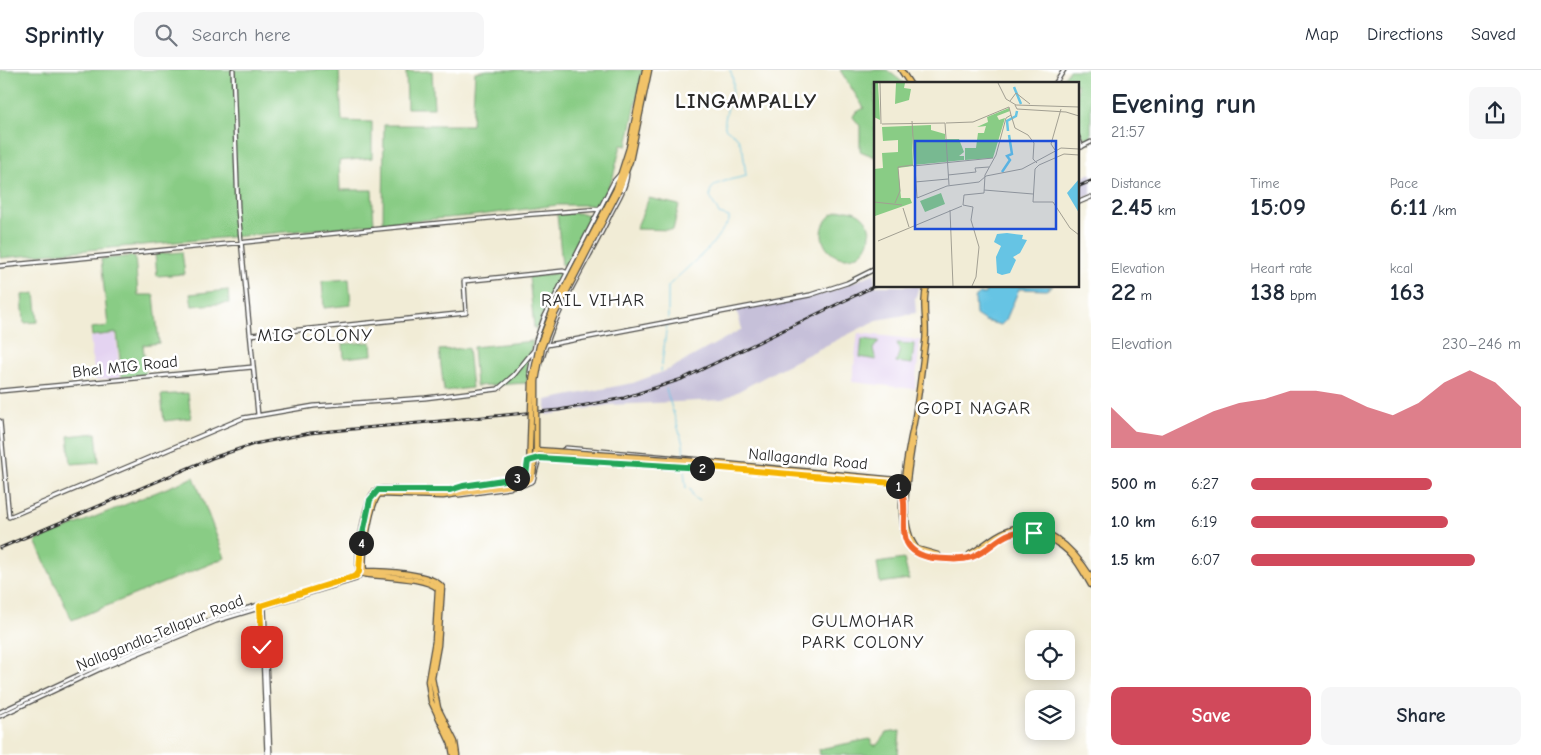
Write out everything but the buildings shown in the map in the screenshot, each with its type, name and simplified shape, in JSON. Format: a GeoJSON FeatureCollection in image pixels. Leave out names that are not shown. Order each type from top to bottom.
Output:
{"type":"FeatureCollection","features":[{"type":"Feature","properties":{"kind":"main road"},"geometry":{"type":"LineString","coordinates":[[455,755],[436,715],[429,688],[428,677],[435,641],[438,589],[435,586],[421,582],[362,573],[365,518],[373,494],[381,489],[450,493],[527,482],[532,477],[536,381],[542,347],[555,314],[625,171],[647,70]]}},
{"type":"Feature","properties":{"kind":"main road"},"geometry":{"type":"LineString","coordinates":[[901,70],[909,82]]}},
{"type":"Feature","properties":{"kind":"main road"},"geometry":{"type":"LineString","coordinates":[[921,553],[912,541],[907,524],[906,483],[926,336],[925,296],[927,288]]}},
{"type":"Feature","properties":{"kind":"main road"},"geometry":{"type":"LineString","coordinates":[[928,288],[926,296],[928,336],[903,496],[905,536],[911,548],[921,553],[941,556],[966,556],[1010,529],[1029,528],[1070,548],[1091,578]]}},
{"type":"Feature","properties":{"kind":"main road"},"geometry":{"type":"LineString","coordinates":[[534,454],[710,465]]}},
{"type":"Feature","properties":{"kind":"main road","name":"Nallagandla Road"},"geometry":{"type":"LineString","coordinates":[[710,465],[906,483]]}},
{"type":"Feature","properties":{"kind":"main road","name":"Nallagandla Road"},"geometry":{"type":"LineString","coordinates":[[710,465],[906,483]]}},
{"type":"Feature","properties":{"kind":"main road"},"geometry":{"type":"LineString","coordinates":[[893,483],[899,488],[903,496]]}},
{"type":"Feature","properties":{"kind":"main road"},"geometry":{"type":"LineString","coordinates":[[1042,534],[1068,551],[1091,585]]}},
{"type":"Feature","properties":{"kind":"street"},"geometry":{"type":"LineString","coordinates":[[233,70],[238,210],[258,415]]}},
{"type":"Feature","properties":{"kind":"street"},"geometry":{"type":"LineString","coordinates":[[1056,82],[1064,70]]}},
{"type":"Feature","properties":{"kind":"street"},"geometry":{"type":"LineString","coordinates":[[1078,137],[1082,147]]}},
{"type":"Feature","properties":{"kind":"street"},"geometry":{"type":"LineString","coordinates":[[1078,149],[1091,142]]}},
{"type":"Feature","properties":{"kind":"street"},"geometry":{"type":"LineString","coordinates":[[625,171],[623,188],[559,315],[546,345],[538,375],[531,377],[530,372],[536,340],[548,309],[614,181],[625,171]]}},
{"type":"Feature","properties":{"kind":"street"},"geometry":{"type":"LineString","coordinates":[[1078,202],[1091,197]]}},
{"type":"Feature","properties":{"kind":"street"},"geometry":{"type":"LineString","coordinates":[[0,266],[522,214],[601,209]]}},
{"type":"Feature","properties":{"kind":"street"},"geometry":{"type":"LineString","coordinates":[[0,421],[9,517],[227,425],[258,415],[314,406],[425,398],[498,389],[514,375],[534,350],[546,345],[810,295],[847,283],[874,270]]}},
{"type":"Feature","properties":{"kind":"street"},"geometry":{"type":"LineString","coordinates":[[250,335],[466,313],[464,281],[564,271],[568,273]]}},
{"type":"Feature","properties":{"kind":"street"},"geometry":{"type":"LineString","coordinates":[[548,309],[559,315]]}},
{"type":"Feature","properties":{"kind":"street"},"geometry":{"type":"LineString","coordinates":[[536,340],[546,345]]}},
{"type":"Feature","properties":{"kind":"street","name":"Bhel MIG Road"},"geometry":{"type":"LineString","coordinates":[[0,391],[253,368]]}},
{"type":"Feature","properties":{"kind":"street"},"geometry":{"type":"LineString","coordinates":[[562,459],[563,450],[567,448],[688,458],[710,465]]}},
{"type":"Feature","properties":{"kind":"street"},"geometry":{"type":"LineString","coordinates":[[567,448],[568,460]]}},
{"type":"Feature","properties":{"kind":"street"},"geometry":{"type":"LineString","coordinates":[[534,454],[568,460],[676,468],[710,465]]}},
{"type":"Feature","properties":{"kind":"street"},"geometry":{"type":"LineString","coordinates":[[450,493],[490,481],[523,477],[526,475],[528,461],[534,454]]}},
{"type":"Feature","properties":{"kind":"street"},"geometry":{"type":"LineString","coordinates":[[450,493],[468,495],[527,485],[534,480],[537,466],[534,454]]}},
{"type":"Feature","properties":{"kind":"street"},"geometry":{"type":"LineString","coordinates":[[528,466],[537,466]]}},
{"type":"Feature","properties":{"kind":"street","name":"Nallagandla-Tellapur Road"},"geometry":{"type":"LineString","coordinates":[[0,712],[99,666],[214,618],[356,579],[362,573]]}},
{"type":"Feature","properties":{"kind":"street","name":"Nallagandla-Tellapur Road"},"geometry":{"type":"LineString","coordinates":[[0,716],[100,669],[216,621],[309,591]]}},
{"type":"Feature","properties":{"kind":"street"},"geometry":{"type":"LineString","coordinates":[[262,606],[269,755]]}},
{"type":"Feature","properties":{"kind":"shaded area"},"geometry":{"type":"Polygon","coordinates":[[[1091,173],[1091,195],[1078,201],[1078,180],[1091,173]]]}},
{"type":"Feature","properties":{"kind":"shaded area"},"geometry":{"type":"Polygon","coordinates":[[[874,273],[874,288],[918,288],[915,299],[916,313],[877,320],[722,400],[609,405],[546,415],[546,400],[633,383],[668,370],[742,329],[736,309],[827,293],[874,273]]]}},
{"type":"Feature","properties":{"kind":"shaded area"},"geometry":{"type":"Polygon","coordinates":[[[858,333],[920,340],[915,389],[852,382],[858,333]]]}},
{"type":"Feature","properties":{"kind":"shaded area"},"geometry":{"type":"Polygon","coordinates":[[[116,334],[120,378],[95,380],[90,337],[116,334]]]}},
{"type":"Feature","properties":{"kind":"green space"},"geometry":{"type":"Polygon","coordinates":[[[0,70],[339,70],[342,121],[372,122],[372,158],[339,161],[340,190],[372,190],[374,224],[0,258],[0,70]]]}},
{"type":"Feature","properties":{"kind":"green space"},"geometry":{"type":"Polygon","coordinates":[[[488,70],[643,70],[627,146],[621,145],[613,177],[600,205],[557,205],[472,216],[383,223],[384,125],[472,125],[475,72],[488,70]]]}},
{"type":"Feature","properties":{"kind":"green space"},"geometry":{"type":"Polygon","coordinates":[[[840,70],[887,70],[902,82],[874,82],[874,157],[860,151],[860,126],[853,117],[855,113],[864,108],[840,70]]]}},
{"type":"Feature","properties":{"kind":"green space"},"geometry":{"type":"Polygon","coordinates":[[[1069,70],[1091,70],[1091,139],[1088,140],[1078,131],[1078,82],[1061,82],[1069,70]]]}},
{"type":"Feature","properties":{"kind":"green space"},"geometry":{"type":"Polygon","coordinates":[[[432,71],[434,108],[407,108],[406,72],[432,71]]]}},
{"type":"Feature","properties":{"kind":"green space"},"geometry":{"type":"Polygon","coordinates":[[[649,198],[679,205],[673,230],[636,229],[649,198]]]}},
{"type":"Feature","properties":{"kind":"green space"},"geometry":{"type":"Polygon","coordinates":[[[841,210],[851,210],[863,217],[870,229],[870,239],[863,251],[851,258],[841,258],[833,254],[826,247],[822,239],[822,229],[826,221],[833,214],[841,210]]]}},
{"type":"Feature","properties":{"kind":"green space"},"geometry":{"type":"Polygon","coordinates":[[[579,213],[595,216],[569,265],[562,265],[557,214],[579,213]]]}},
{"type":"Feature","properties":{"kind":"green space"},"geometry":{"type":"Polygon","coordinates":[[[182,252],[185,274],[157,276],[155,254],[182,252]]]}},
{"type":"Feature","properties":{"kind":"green space"},"geometry":{"type":"Polygon","coordinates":[[[135,256],[138,295],[154,295],[159,343],[143,345],[146,375],[122,377],[117,333],[92,336],[91,328],[108,326],[101,259],[135,256]]]}},
{"type":"Feature","properties":{"kind":"green space"},"geometry":{"type":"Polygon","coordinates":[[[562,272],[564,276],[536,329],[534,328],[529,277],[562,272]]]}},
{"type":"Feature","properties":{"kind":"green space"},"geometry":{"type":"Polygon","coordinates":[[[349,279],[351,305],[324,308],[322,281],[349,279]]]}},
{"type":"Feature","properties":{"kind":"green space"},"geometry":{"type":"Polygon","coordinates":[[[228,290],[229,303],[192,306],[190,294],[228,290]]]}},
{"type":"Feature","properties":{"kind":"green space"},"geometry":{"type":"Polygon","coordinates":[[[35,293],[38,322],[24,323],[22,295],[35,293]]]}},
{"type":"Feature","properties":{"kind":"green space"},"geometry":{"type":"Polygon","coordinates":[[[862,339],[879,341],[873,349],[876,360],[860,357],[862,339]]]}},
{"type":"Feature","properties":{"kind":"green space"},"geometry":{"type":"Polygon","coordinates":[[[533,341],[528,362],[527,383],[476,386],[473,347],[533,341]]]}},
{"type":"Feature","properties":{"kind":"green space"},"geometry":{"type":"Polygon","coordinates":[[[371,342],[372,355],[344,358],[343,344],[371,342]]]}},
{"type":"Feature","properties":{"kind":"green space"},"geometry":{"type":"Polygon","coordinates":[[[897,343],[914,344],[912,364],[896,362],[900,350],[897,343]]]}},
{"type":"Feature","properties":{"kind":"green space"},"geometry":{"type":"Polygon","coordinates":[[[468,348],[472,388],[444,391],[439,350],[468,348]]]}},
{"type":"Feature","properties":{"kind":"green space"},"geometry":{"type":"Polygon","coordinates":[[[188,393],[191,418],[164,421],[161,395],[188,393]]]}},
{"type":"Feature","properties":{"kind":"green space"},"geometry":{"type":"Polygon","coordinates":[[[96,433],[99,462],[71,464],[68,436],[96,433]]]}},
{"type":"Feature","properties":{"kind":"green space"},"geometry":{"type":"Polygon","coordinates":[[[194,477],[225,558],[72,620],[35,541],[194,477]]]}},
{"type":"Feature","properties":{"kind":"green space"},"geometry":{"type":"Polygon","coordinates":[[[904,559],[909,579],[880,583],[877,563],[904,559]]]}},
{"type":"Feature","properties":{"kind":"green space"},"geometry":{"type":"Polygon","coordinates":[[[900,731],[898,755],[820,755],[819,749],[870,739],[873,745],[877,745],[886,733],[900,731]]]}},
{"type":"Feature","properties":{"kind":"water"},"geometry":{"type":"Polygon","coordinates":[[[986,288],[1050,288],[1046,290],[1019,289],[1006,320],[1001,325],[985,321],[976,315],[975,298],[980,294],[985,294],[986,288]]]}},
{"type":"Feature","properties":{"kind":"waterway"},"geometry":{"type":"LineString","coordinates":[[668,319],[668,286],[710,247],[729,221],[729,217],[719,214],[710,195],[711,190],[724,181],[746,176],[743,151],[738,138],[725,128],[726,113],[733,85],[733,77],[730,70]]}},
{"type":"Feature","properties":{"kind":"waterway"},"geometry":{"type":"LineString","coordinates":[[661,371],[667,324]]}},
{"type":"Feature","properties":{"kind":"waterway"},"geometry":{"type":"LineString","coordinates":[[666,389],[683,444],[684,458]]}},
{"type":"Feature","properties":{"kind":"waterway"},"geometry":{"type":"LineString","coordinates":[[684,470],[686,488],[691,489],[693,497],[699,501]]}},
{"type":"Feature","properties":{"kind":"railway"},"geometry":{"type":"LineString","coordinates":[[1078,187],[1091,181]]}},
{"type":"Feature","properties":{"kind":"railway"},"geometry":{"type":"LineString","coordinates":[[0,548],[212,458],[254,444],[310,433],[559,410],[624,398],[682,379],[874,286]]}},
{"type":"Feature","properties":{"kind":"district","name":"LINGAMPALLY"},"geometry":{"type":"Point","coordinates":[746,101]}},
{"type":"Feature","properties":{"kind":"district","name":"RAIL VIHAR"},"geometry":{"type":"Point","coordinates":[593,300]}},
{"type":"Feature","properties":{"kind":"district","name":"MIG COLONY"},"geometry":{"type":"Point","coordinates":[315,335]}},
{"type":"Feature","properties":{"kind":"district","name":"GOPI NAGAR"},"geometry":{"type":"Point","coordinates":[974,408]}},
{"type":"Feature","properties":{"kind":"district","name":"GULMOHAR PARK COLONY"},"geometry":{"type":"Point","coordinates":[863,631]}},
{"type":"Feature","properties":{"kind":"route"},"geometry":{"type":"LineString","coordinates":[[262,647],[260,606],[309,592],[308,589],[354,577],[359,572],[365,518],[370,500],[376,491],[383,489],[441,491],[490,481],[521,478],[527,473],[528,461],[538,460],[538,458],[695,469],[710,467],[893,483],[899,488],[903,496],[903,524],[908,543],[915,552],[933,558],[955,559],[972,557],[1006,534],[1015,531],[1034,533]]}}]}
